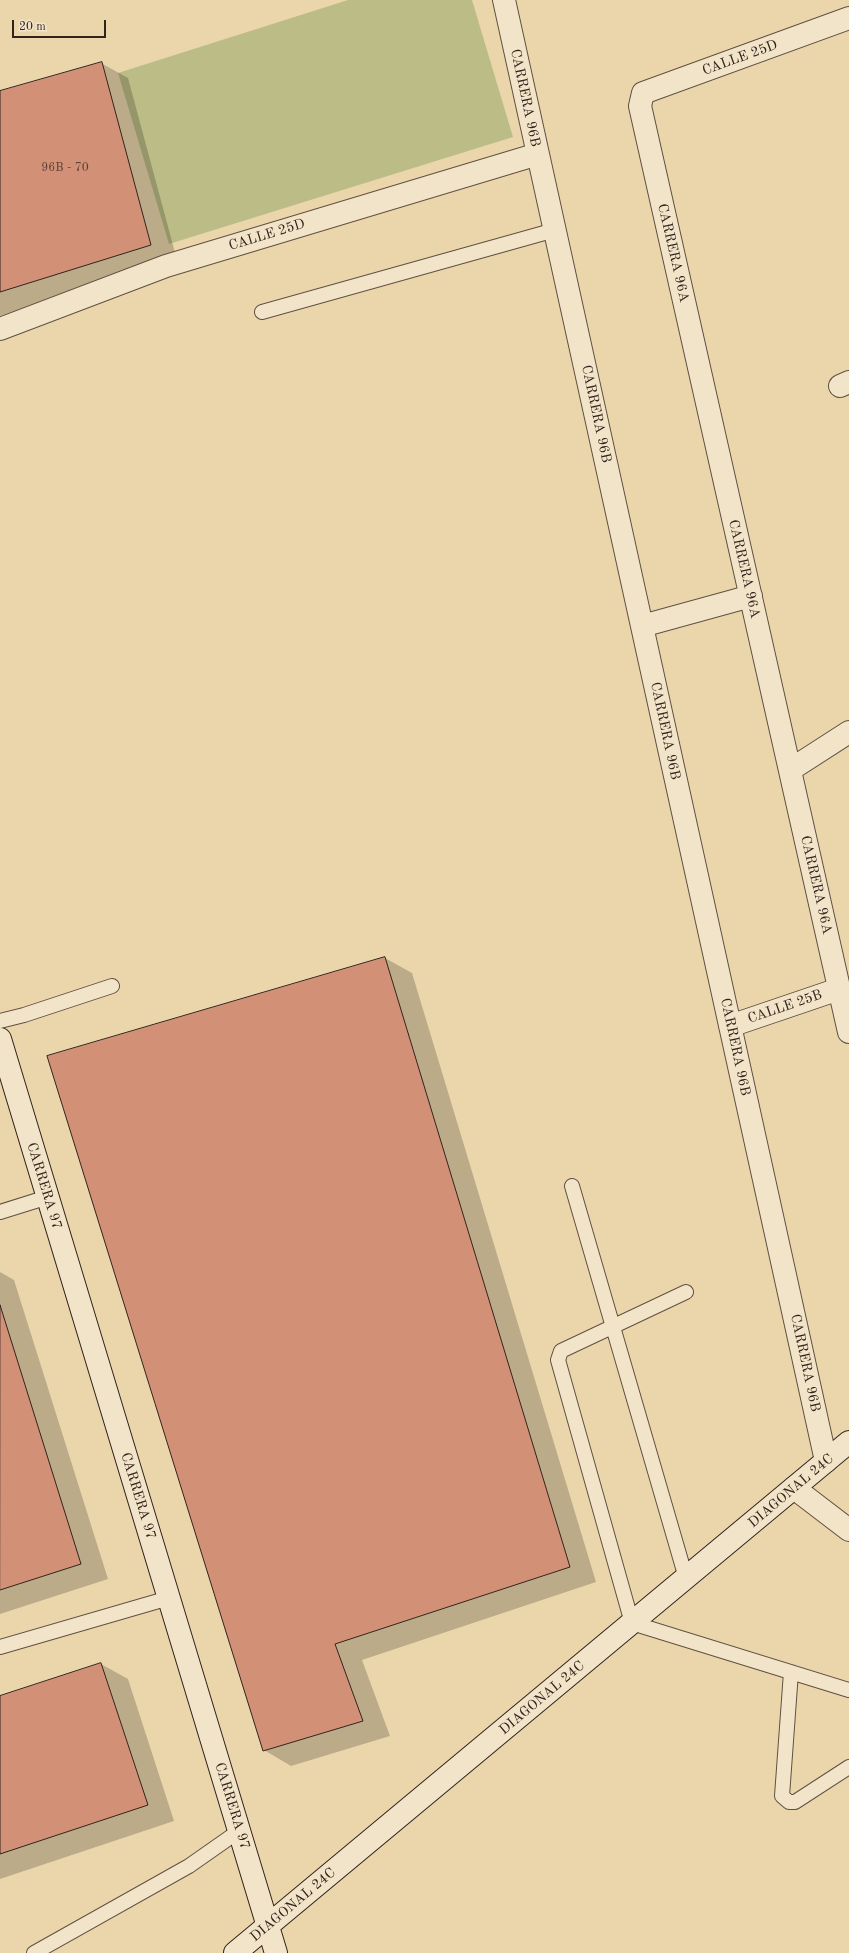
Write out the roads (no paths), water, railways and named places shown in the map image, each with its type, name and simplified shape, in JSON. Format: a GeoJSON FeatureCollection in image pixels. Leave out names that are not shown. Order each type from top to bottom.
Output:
{"type":"FeatureCollection","features":[{"type":"Feature","properties":{"kind":"street","name":"CARRERA 96B"},"geometry":{"type":"LineString","coordinates":[[504,0],[826,1461]]}},
{"type":"Feature","properties":{"kind":"street","name":"CALLE 25D"},"geometry":{"type":"LineString","coordinates":[[640,106],[643,93],[849,18]]}},
{"type":"Feature","properties":{"kind":"street","name":"CARRERA 96A"},"geometry":{"type":"LineString","coordinates":[[640,106],[849,1032]]}},
{"type":"Feature","properties":{"kind":"street","name":"CALLE 25D"},"geometry":{"type":"LineString","coordinates":[[0,329],[166,266],[538,154]]}},
{"type":"Feature","properties":{"kind":"street"},"geometry":{"type":"LineString","coordinates":[[642,626],[750,596]]}},
{"type":"Feature","properties":{"kind":"street"},"geometry":{"type":"LineString","coordinates":[[790,770],[849,732]]}},
{"type":"Feature","properties":{"kind":"street","name":"CALLE 25B"},"geometry":{"type":"LineString","coordinates":[[730,1026],[839,989]]}},
{"type":"Feature","properties":{"kind":"street","name":"CARRERA 97"},"geometry":{"type":"LineString","coordinates":[[0,1039],[276,1953]]}},
{"type":"Feature","properties":{"kind":"street","name":"DIAGONAL 24C"},"geometry":{"type":"LineString","coordinates":[[235,1953],[849,1442]]}},
{"type":"Feature","properties":{"kind":"street"},"geometry":{"type":"LineString","coordinates":[[794,1488],[849,1530]]}},
{"type":"Feature","properties":{"kind":"lane"},"geometry":{"type":"LineString","coordinates":[[262,312],[555,230]]}},
{"type":"Feature","properties":{"kind":"lane"},"geometry":{"type":"LineString","coordinates":[[0,1021],[24,1015],[112,986]]}},
{"type":"Feature","properties":{"kind":"lane"},"geometry":{"type":"LineString","coordinates":[[572,1186],[686,1578]]}},
{"type":"Feature","properties":{"kind":"lane"},"geometry":{"type":"LineString","coordinates":[[0,1212],[48,1197]]}},
{"type":"Feature","properties":{"kind":"lane"},"geometry":{"type":"LineString","coordinates":[[686,1292],[561,1351],[558,1360],[632,1623],[849,1690]]}},
{"type":"Feature","properties":{"kind":"lane"},"geometry":{"type":"LineString","coordinates":[[0,1647],[169,1598]]}},
{"type":"Feature","properties":{"kind":"lane"},"geometry":{"type":"LineString","coordinates":[[791,1672],[782,1796],[789,1802],[795,1802],[849,1766]]}},
{"type":"Feature","properties":{"kind":"lane"},"geometry":{"type":"LineString","coordinates":[[34,1953],[189,1866],[239,1831]]}}]}
